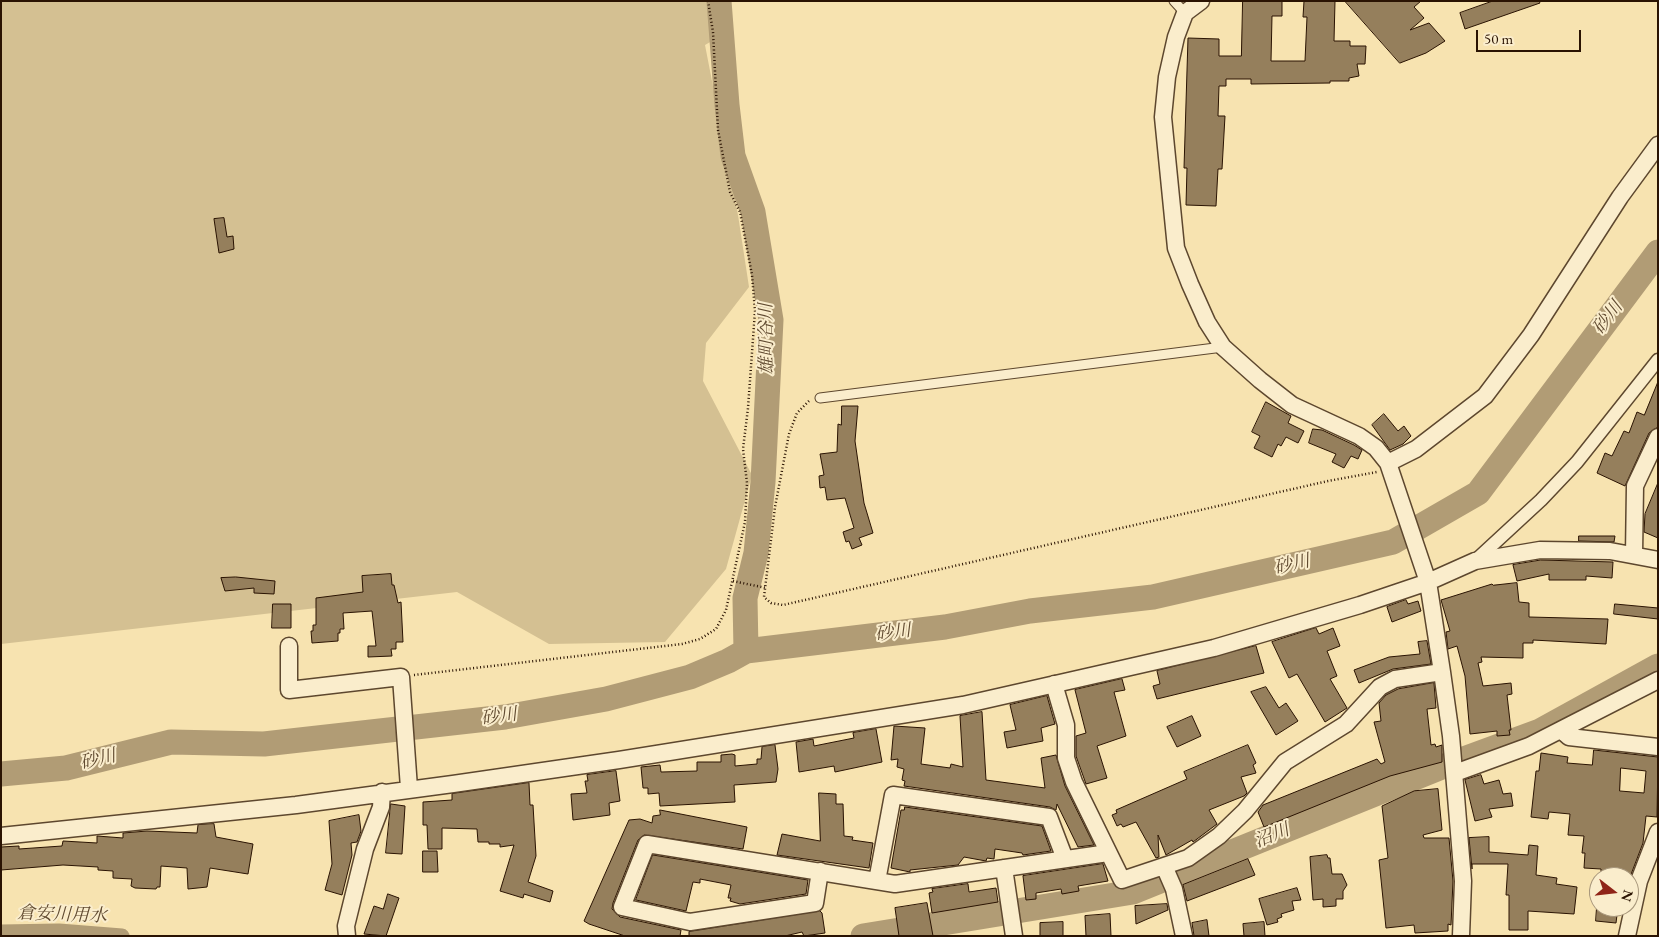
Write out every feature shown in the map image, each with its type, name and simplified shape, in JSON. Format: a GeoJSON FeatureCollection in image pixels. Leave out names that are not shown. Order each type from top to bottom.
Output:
{"type":"FeatureCollection","features":[{"type":"Feature","properties":{"kind":"street"},"geometry":{"type":"LineString","coordinates":[[1202,1],[1180,7],[1176,37],[1167,77],[1163,117],[1176,248],[1204,314],[1224,347],[1292,405],[1359,436],[1376,448],[1390,469],[1426,577],[1442,672],[1455,773],[1462,881],[1461,936]]}},
{"type":"Feature","properties":{"kind":"street"},"geometry":{"type":"LineString","coordinates":[[1390,469],[1485,396],[1531,335],[1620,197],[1658,145]]}},
{"type":"Feature","properties":{"kind":"street"},"geometry":{"type":"LineString","coordinates":[[1475,561],[1541,500],[1577,462],[1658,360]]}},
{"type":"Feature","properties":{"kind":"street"},"geometry":{"type":"LineString","coordinates":[[1634,556],[1635,486],[1658,437]]}},
{"type":"Feature","properties":{"kind":"street"},"geometry":{"type":"LineString","coordinates":[[1,836],[296,805],[619,760],[943,708],[1214,648],[1360,605],[1426,577],[1475,561],[1540,550],[1610,551],[1658,560]]}},
{"type":"Feature","properties":{"kind":"street"},"geometry":{"type":"LineString","coordinates":[[289,646],[289,690],[402,680],[409,788]]}},
{"type":"Feature","properties":{"kind":"street"},"geometry":{"type":"LineString","coordinates":[[1054,684],[1066,725],[1066,758],[1074,782],[1122,880],[1188,858],[1219,836],[1245,811],[1285,762],[1346,724],[1380,686],[1395,679],[1442,672]]}},
{"type":"Feature","properties":{"kind":"street"},"geometry":{"type":"LineString","coordinates":[[1455,773],[1498,759],[1561,730],[1658,680]]}},
{"type":"Feature","properties":{"kind":"street"},"geometry":{"type":"LineString","coordinates":[[1561,730],[1569,737],[1658,747]]}},
{"type":"Feature","properties":{"kind":"street"},"geometry":{"type":"LineString","coordinates":[[347,936],[346,926],[365,848],[381,807],[382,792]]}},
{"type":"Feature","properties":{"kind":"street"},"geometry":{"type":"LineString","coordinates":[[877,881],[893,795],[1049,817],[1065,859]]}},
{"type":"Feature","properties":{"kind":"street"},"geometry":{"type":"LineString","coordinates":[[1628,936],[1639,880],[1658,832]]}},
{"type":"Feature","properties":{"kind":"street"},"geometry":{"type":"LineString","coordinates":[[820,871],[815,903],[690,922],[622,907],[647,844],[820,871],[895,884],[1108,853]]}},
{"type":"Feature","properties":{"kind":"street"},"geometry":{"type":"LineString","coordinates":[[1164,866],[1174,889],[1184,936]]}},
{"type":"Feature","properties":{"kind":"street"},"geometry":{"type":"LineString","coordinates":[[1004,868],[1014,936]]}},
{"type":"Feature","properties":{"kind":"lane"},"geometry":{"type":"LineString","coordinates":[[820,398],[1224,347]]}},
{"type":"Feature","properties":{"kind":"path"},"geometry":{"type":"LineString","coordinates":[[402,680],[682,644],[700,639],[716,629],[726,610],[745,522],[747,483],[743,449],[755,311],[752,275],[740,212],[730,192],[718,130],[713,32],[708,1]]}},
{"type":"Feature","properties":{"kind":"path"},"geometry":{"type":"LineString","coordinates":[[820,398],[811,400],[797,412],[789,434],[775,507],[764,597],[771,603],[783,605],[1390,469]]}},
{"type":"Feature","properties":{"kind":"path"},"geometry":{"type":"LineString","coordinates":[[732,580],[766,588]]}},
{"type":"Feature","properties":{"kind":"shaded area"},"geometry":{"type":"Polygon","coordinates":[[[1,1],[729,1],[731,30],[705,45],[738,215],[749,287],[706,343],[703,381],[752,475],[726,569],[665,642],[549,644],[457,592],[1,644],[1,1]]]}},
{"type":"Feature","properties":{"kind":"building"},"geometry":{"type":"Polygon","coordinates":[[[1243,1],[1282,1],[1282,16],[1272,16],[1271,61],[1305,61],[1307,17],[1303,17],[1304,1],[1335,1],[1334,41],[1350,41],[1350,46],[1366,46],[1365,64],[1357,64],[1359,76],[1349,78],[1349,81],[1251,84],[1251,79],[1226,79],[1226,86],[1219,86],[1218,116],[1225,116],[1222,169],[1218,169],[1216,206],[1186,205],[1187,168],[1184,168],[1188,38],[1219,39],[1219,56],[1241,56],[1243,1]]]}},
{"type":"Feature","properties":{"kind":"building"},"geometry":{"type":"Polygon","coordinates":[[[1345,1],[1421,1],[1414,7],[1424,18],[1410,30],[1429,23],[1445,41],[1426,53],[1400,63],[1345,1]]]}},
{"type":"Feature","properties":{"kind":"building"},"geometry":{"type":"Polygon","coordinates":[[[1493,1],[1539,1],[1540,3],[1465,29],[1460,13],[1493,1]]]}},
{"type":"Feature","properties":{"kind":"building"},"geometry":{"type":"Polygon","coordinates":[[[224,218],[227,237],[233,236],[234,249],[219,253],[214,219],[224,218]]]}},
{"type":"Feature","properties":{"kind":"building"},"geometry":{"type":"Polygon","coordinates":[[[1658,382],[1658,427],[1649,433],[1625,486],[1597,473],[1605,453],[1612,456],[1624,431],[1629,433],[1637,412],[1644,415],[1658,382]]]}},
{"type":"Feature","properties":{"kind":"building"},"geometry":{"type":"Polygon","coordinates":[[[1266,402],[1291,416],[1288,423],[1304,431],[1298,443],[1286,437],[1281,446],[1278,444],[1272,457],[1254,448],[1260,436],[1252,432],[1266,402]]]}},
{"type":"Feature","properties":{"kind":"building"},"geometry":{"type":"Polygon","coordinates":[[[842,406],[858,406],[855,441],[864,503],[873,533],[859,538],[862,545],[852,549],[849,541],[846,542],[843,532],[854,528],[845,498],[827,500],[825,487],[820,488],[819,476],[824,475],[820,454],[837,452],[838,424],[841,425],[842,406]]]}},
{"type":"Feature","properties":{"kind":"building"},"geometry":{"type":"Polygon","coordinates":[[[1384,414],[1398,431],[1404,426],[1411,436],[1403,444],[1390,450],[1372,425],[1384,414]]]}},
{"type":"Feature","properties":{"kind":"building"},"geometry":{"type":"Polygon","coordinates":[[[1313,429],[1322,430],[1362,450],[1358,459],[1351,456],[1344,468],[1332,462],[1336,454],[1309,443],[1313,429]]]}},
{"type":"Feature","properties":{"kind":"building"},"geometry":{"type":"Polygon","coordinates":[[[1658,483],[1658,538],[1644,532],[1645,514],[1658,483]]]}},
{"type":"Feature","properties":{"kind":"building"},"geometry":{"type":"Polygon","coordinates":[[[1579,536],[1615,536],[1614,542],[1579,541],[1579,536]]]}},
{"type":"Feature","properties":{"kind":"building"},"geometry":{"type":"Polygon","coordinates":[[[1541,560],[1613,562],[1612,578],[1586,576],[1586,580],[1549,580],[1549,574],[1517,581],[1513,565],[1541,560]]]}},
{"type":"Feature","properties":{"kind":"building"},"geometry":{"type":"Polygon","coordinates":[[[391,574],[392,585],[394,585],[398,603],[401,602],[403,642],[396,642],[396,649],[391,649],[392,656],[368,657],[368,646],[376,646],[372,611],[343,613],[344,629],[340,629],[340,633],[338,633],[338,641],[312,643],[311,631],[313,631],[313,625],[316,625],[316,598],[363,592],[362,576],[391,574]]]}},
{"type":"Feature","properties":{"kind":"building"},"geometry":{"type":"Polygon","coordinates":[[[236,577],[275,581],[274,594],[254,593],[254,588],[225,591],[221,578],[236,577]]]}},
{"type":"Feature","properties":{"kind":"building"},"geometry":{"type":"Polygon","coordinates":[[[1517,583],[1519,602],[1529,603],[1529,617],[1608,619],[1606,644],[1533,640],[1533,643],[1523,643],[1523,658],[1481,657],[1482,662],[1478,663],[1483,686],[1511,683],[1512,694],[1507,695],[1511,730],[1509,730],[1510,735],[1497,736],[1497,731],[1470,734],[1465,676],[1457,646],[1448,649],[1446,632],[1450,631],[1441,600],[1492,584],[1517,583]]]}},
{"type":"Feature","properties":{"kind":"building"},"geometry":{"type":"Polygon","coordinates":[[[1406,600],[1408,604],[1418,601],[1421,611],[1392,622],[1387,607],[1406,600]]]}},
{"type":"Feature","properties":{"kind":"building"},"geometry":{"type":"Polygon","coordinates":[[[273,604],[291,604],[291,628],[272,628],[273,604]]]}},
{"type":"Feature","properties":{"kind":"building"},"geometry":{"type":"Polygon","coordinates":[[[1615,604],[1658,608],[1658,619],[1614,614],[1615,604]]]}},
{"type":"Feature","properties":{"kind":"building"},"geometry":{"type":"Polygon","coordinates":[[[1316,628],[1319,634],[1333,628],[1340,646],[1327,651],[1337,676],[1330,679],[1347,708],[1325,722],[1297,674],[1289,678],[1272,642],[1316,628]]]}},
{"type":"Feature","properties":{"kind":"building"},"geometry":{"type":"Polygon","coordinates":[[[1427,641],[1431,664],[1393,669],[1359,683],[1354,670],[1389,657],[1420,654],[1418,642],[1427,641]]]}},
{"type":"Feature","properties":{"kind":"building"},"geometry":{"type":"Polygon","coordinates":[[[1256,646],[1264,673],[1157,699],[1153,686],[1160,684],[1157,671],[1256,646]]]}},
{"type":"Feature","properties":{"kind":"building"},"geometry":{"type":"Polygon","coordinates":[[[1122,679],[1125,690],[1114,692],[1126,736],[1097,746],[1107,778],[1086,784],[1076,756],[1076,736],[1086,733],[1075,690],[1122,679]]]}},
{"type":"Feature","properties":{"kind":"building"},"geometry":{"type":"Polygon","coordinates":[[[1434,683],[1436,708],[1427,709],[1431,745],[1435,744],[1436,747],[1442,745],[1442,762],[1390,776],[1264,827],[1258,812],[1263,805],[1377,759],[1381,764],[1385,762],[1374,722],[1381,721],[1379,703],[1386,695],[1398,689],[1434,683]]]}},
{"type":"Feature","properties":{"kind":"building"},"geometry":{"type":"Polygon","coordinates":[[[1266,687],[1279,708],[1286,703],[1298,721],[1276,735],[1251,692],[1266,687]]]}},
{"type":"Feature","properties":{"kind":"building"},"geometry":{"type":"Polygon","coordinates":[[[1047,696],[1055,724],[1041,728],[1043,741],[1007,748],[1004,732],[1016,730],[1010,705],[1047,696]]]}},
{"type":"Feature","properties":{"kind":"building"},"geometry":{"type":"Polygon","coordinates":[[[982,712],[986,780],[1045,788],[1041,758],[1056,755],[1065,786],[1094,845],[1078,847],[1057,804],[1056,810],[1050,807],[904,786],[905,781],[902,780],[904,769],[897,767],[898,759],[891,760],[894,726],[925,728],[921,764],[950,768],[951,764],[963,767],[960,716],[982,712]]]}},
{"type":"Feature","properties":{"kind":"building"},"geometry":{"type":"Polygon","coordinates":[[[1192,716],[1201,736],[1177,747],[1167,727],[1192,716]]]}},
{"type":"Feature","properties":{"kind":"building"},"geometry":{"type":"Polygon","coordinates":[[[876,729],[882,762],[835,772],[834,766],[799,772],[796,742],[813,739],[814,746],[854,738],[853,733],[876,729]]]}},
{"type":"Feature","properties":{"kind":"building"},"geometry":{"type":"Polygon","coordinates":[[[775,745],[778,769],[776,782],[734,785],[735,802],[660,806],[659,793],[648,794],[648,788],[643,788],[641,767],[660,765],[661,772],[697,771],[697,762],[721,762],[721,755],[732,754],[735,755],[735,766],[757,764],[757,759],[761,759],[762,747],[775,745]]]}},
{"type":"Feature","properties":{"kind":"building"},"geometry":{"type":"Polygon","coordinates":[[[1248,745],[1256,763],[1253,765],[1256,773],[1241,777],[1247,793],[1244,796],[1209,810],[1217,824],[1193,842],[1192,840],[1166,855],[1158,835],[1159,857],[1156,858],[1136,822],[1123,827],[1121,824],[1117,826],[1112,815],[1117,813],[1116,810],[1187,779],[1184,772],[1248,745]]]}},
{"type":"Feature","properties":{"kind":"building"},"geometry":{"type":"Polygon","coordinates":[[[1594,750],[1658,757],[1657,817],[1646,816],[1643,843],[1634,867],[1584,868],[1585,853],[1582,853],[1584,836],[1568,835],[1570,814],[1549,812],[1548,819],[1531,817],[1536,771],[1539,771],[1541,753],[1568,757],[1567,763],[1592,765],[1594,750]],[[1621,768],[1620,791],[1644,793],[1646,771],[1621,768]]]}},
{"type":"Feature","properties":{"kind":"building"},"geometry":{"type":"Polygon","coordinates":[[[616,771],[620,801],[609,803],[610,815],[573,820],[571,794],[587,793],[585,781],[588,781],[587,775],[616,771]]]}},
{"type":"Feature","properties":{"kind":"building"},"geometry":{"type":"Polygon","coordinates":[[[1481,775],[1484,784],[1499,780],[1503,794],[1511,793],[1513,806],[1489,809],[1492,817],[1475,821],[1465,780],[1481,775]]]}},
{"type":"Feature","properties":{"kind":"building"},"geometry":{"type":"Polygon","coordinates":[[[529,783],[530,805],[533,805],[536,856],[528,882],[553,891],[550,902],[524,894],[523,898],[500,891],[514,845],[500,847],[500,844],[478,842],[477,829],[442,828],[442,849],[428,849],[427,825],[423,825],[423,802],[452,800],[452,794],[529,783]]]}},
{"type":"Feature","properties":{"kind":"building"},"geometry":{"type":"Polygon","coordinates":[[[1438,789],[1442,830],[1423,835],[1424,838],[1449,838],[1453,881],[1451,925],[1448,924],[1448,931],[1415,933],[1414,925],[1386,928],[1379,860],[1388,858],[1382,806],[1414,791],[1438,789]]]}},
{"type":"Feature","properties":{"kind":"building"},"geometry":{"type":"Polygon","coordinates":[[[819,793],[836,794],[836,804],[843,804],[844,836],[853,837],[852,840],[873,843],[869,868],[777,855],[782,834],[820,841],[819,793]]]}},
{"type":"Feature","properties":{"kind":"building"},"geometry":{"type":"Polygon","coordinates":[[[391,804],[405,806],[402,854],[386,853],[391,804]]]}},
{"type":"Feature","properties":{"kind":"building"},"geometry":{"type":"Polygon","coordinates":[[[905,807],[1042,826],[1051,851],[1023,855],[1022,853],[995,849],[994,859],[987,858],[986,861],[964,857],[958,865],[910,870],[910,872],[891,868],[901,810],[904,810],[905,807]]]}},
{"type":"Feature","properties":{"kind":"building"},"geometry":{"type":"Polygon","coordinates":[[[660,810],[747,827],[743,849],[644,835],[638,840],[612,909],[620,917],[681,930],[680,936],[625,936],[584,921],[629,820],[640,819],[652,823],[653,816],[660,815],[660,810]]]}},
{"type":"Feature","properties":{"kind":"building"},"geometry":{"type":"Polygon","coordinates":[[[359,815],[361,831],[357,842],[351,843],[352,855],[342,895],[325,890],[332,864],[329,821],[359,815]]]}},
{"type":"Feature","properties":{"kind":"building"},"geometry":{"type":"Polygon","coordinates":[[[214,824],[216,837],[253,844],[248,874],[210,868],[207,887],[188,889],[187,868],[161,866],[160,887],[156,889],[135,888],[131,886],[132,879],[113,878],[113,871],[98,870],[98,867],[63,865],[1,870],[1,847],[19,846],[19,849],[62,846],[63,841],[97,843],[97,836],[123,838],[123,833],[147,831],[197,833],[198,825],[214,824]]]}},
{"type":"Feature","properties":{"kind":"building"},"geometry":{"type":"Polygon","coordinates":[[[1489,837],[1489,852],[1528,855],[1529,845],[1538,846],[1536,875],[1557,878],[1556,884],[1577,887],[1574,914],[1528,911],[1528,930],[1509,930],[1509,895],[1506,895],[1508,864],[1472,864],[1472,869],[1469,838],[1489,837]]]}},
{"type":"Feature","properties":{"kind":"building"},"geometry":{"type":"Polygon","coordinates":[[[423,851],[437,851],[438,872],[423,872],[423,851]]]}},
{"type":"Feature","properties":{"kind":"building"},"geometry":{"type":"Polygon","coordinates":[[[653,855],[808,880],[806,894],[740,904],[730,901],[731,898],[728,898],[731,885],[700,879],[700,883],[693,882],[686,911],[636,900],[653,855]]]}},
{"type":"Feature","properties":{"kind":"building"},"geometry":{"type":"Polygon","coordinates":[[[1327,855],[1330,858],[1332,874],[1342,874],[1347,885],[1343,891],[1343,899],[1336,899],[1336,906],[1323,907],[1323,899],[1313,900],[1310,857],[1327,855]]]}},
{"type":"Feature","properties":{"kind":"building"},"geometry":{"type":"Polygon","coordinates":[[[1248,859],[1255,875],[1187,901],[1183,885],[1248,859]]]}},
{"type":"Feature","properties":{"kind":"building"},"geometry":{"type":"Polygon","coordinates":[[[1103,864],[1108,881],[1078,886],[1079,891],[1062,894],[1061,889],[1036,893],[1036,899],[1026,900],[1023,876],[1103,864]]]}},
{"type":"Feature","properties":{"kind":"building"},"geometry":{"type":"Polygon","coordinates":[[[968,884],[969,892],[996,888],[998,902],[932,913],[929,893],[933,892],[932,889],[968,884]]]}},
{"type":"Feature","properties":{"kind":"building"},"geometry":{"type":"Polygon","coordinates":[[[1297,888],[1301,900],[1292,901],[1294,910],[1281,914],[1282,917],[1277,919],[1278,922],[1267,925],[1259,899],[1297,888]]]}},
{"type":"Feature","properties":{"kind":"building"},"geometry":{"type":"Polygon","coordinates":[[[388,894],[399,898],[386,936],[364,934],[374,906],[383,909],[388,894]]]}},
{"type":"Feature","properties":{"kind":"building"},"geometry":{"type":"Polygon","coordinates":[[[927,903],[933,936],[899,936],[895,908],[927,903]]]}},
{"type":"Feature","properties":{"kind":"building"},"geometry":{"type":"Polygon","coordinates":[[[1167,904],[1168,910],[1136,924],[1135,906],[1167,904]]]}},
{"type":"Feature","properties":{"kind":"building"},"geometry":{"type":"Polygon","coordinates":[[[820,911],[822,913],[825,933],[804,936],[802,932],[785,936],[689,936],[689,932],[820,911]]]}},
{"type":"Feature","properties":{"kind":"building"},"geometry":{"type":"Polygon","coordinates":[[[1110,914],[1111,936],[1086,936],[1085,916],[1110,914]]]}},
{"type":"Feature","properties":{"kind":"building"},"geometry":{"type":"Polygon","coordinates":[[[1596,917],[1617,917],[1616,923],[1596,921],[1596,917]]]}},
{"type":"Feature","properties":{"kind":"building"},"geometry":{"type":"Polygon","coordinates":[[[1207,920],[1209,936],[1194,936],[1192,923],[1207,920]]]}},
{"type":"Feature","properties":{"kind":"building"},"geometry":{"type":"Polygon","coordinates":[[[1063,922],[1063,936],[1040,936],[1040,923],[1063,922]]]}},
{"type":"Feature","properties":{"kind":"building"},"geometry":{"type":"Polygon","coordinates":[[[1264,922],[1265,936],[1244,936],[1243,924],[1264,922]]]}},
{"type":"Feature","properties":{"kind":"waterway","name":"雄町谷川"},"geometry":{"type":"LineString","coordinates":[[719,1],[733,156],[753,212],[771,320],[763,482],[756,553],[745,598],[746,651]]}},
{"type":"Feature","properties":{"kind":"waterway","name":"砂川"},"geometry":{"type":"LineString","coordinates":[[1,774],[66,768],[171,742],[264,744],[505,717],[606,699],[690,677],[746,651],[945,627],[1030,611],[1153,597],[1393,542],[1478,493],[1658,252]]}},
{"type":"Feature","properties":{"kind":"waterway","name":"沼川"},"geometry":{"type":"LineString","coordinates":[[863,936],[1133,892],[1442,767],[1540,731],[1658,666]]}},
{"type":"Feature","properties":{"kind":"waterway","name":"倉安川用水"},"geometry":{"type":"LineString","coordinates":[[1,932],[59,931],[122,936]]}}]}
